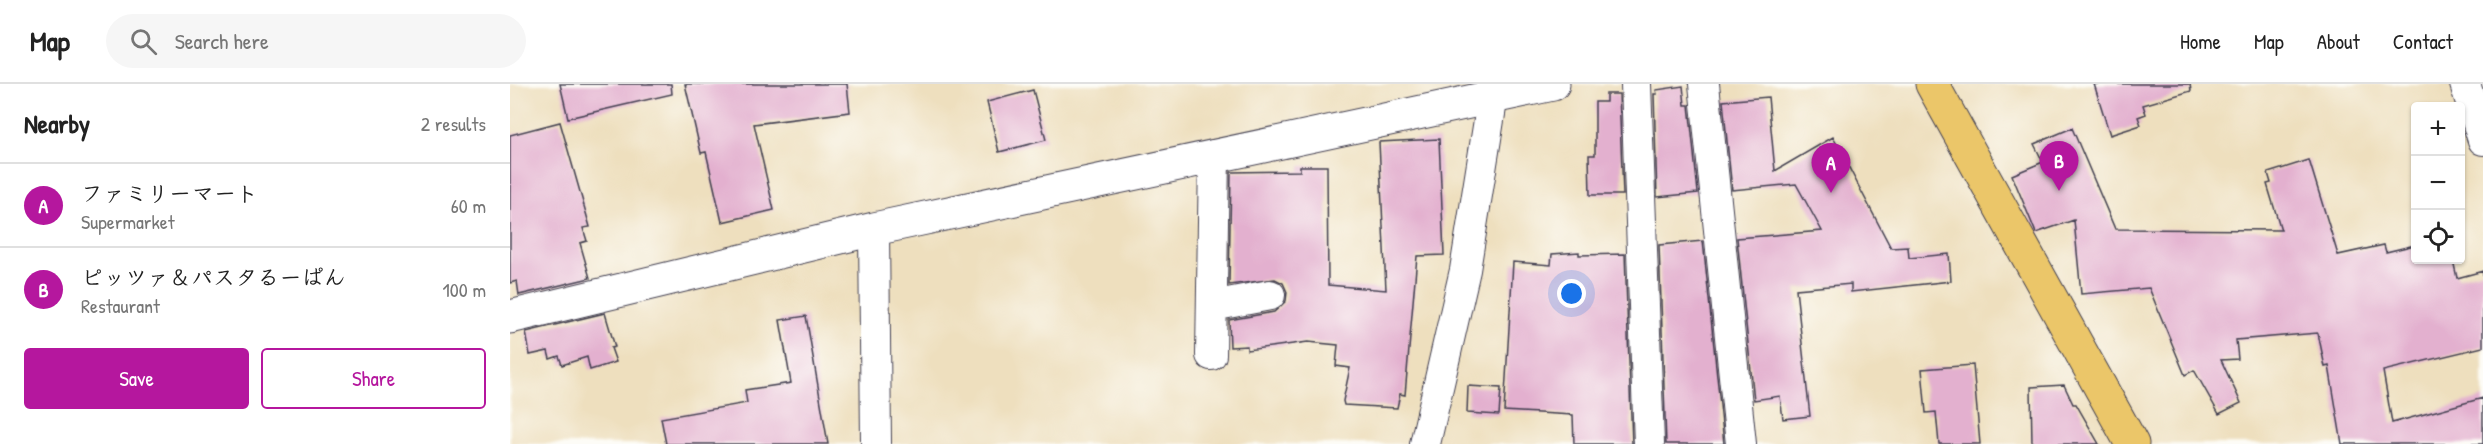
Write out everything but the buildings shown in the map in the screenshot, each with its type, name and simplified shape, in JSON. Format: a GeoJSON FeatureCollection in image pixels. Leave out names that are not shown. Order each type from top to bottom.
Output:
{"type":"FeatureCollection","features":[{"type":"Feature","properties":{"kind":"main road"},"geometry":{"type":"LineString","coordinates":[[1932,84],[2132,444]]}},
{"type":"Feature","properties":{"kind":"street"},"geometry":{"type":"LineString","coordinates":[[510,317],[874,229],[1492,95],[1553,84]]}},
{"type":"Feature","properties":{"kind":"street"},"geometry":{"type":"LineString","coordinates":[[1636,84],[1649,444]]}},
{"type":"Feature","properties":{"kind":"street"},"geometry":{"type":"LineString","coordinates":[[1704,84],[1741,444]]}},
{"type":"Feature","properties":{"kind":"street"},"geometry":{"type":"LineString","coordinates":[[2465,84],[2483,140]]}},
{"type":"Feature","properties":{"kind":"street"},"geometry":{"type":"LineString","coordinates":[[1425,444],[1465,270],[1492,95]]}},
{"type":"Feature","properties":{"kind":"street"},"geometry":{"type":"LineString","coordinates":[[1211,354],[1214,156]]}},
{"type":"Feature","properties":{"kind":"street"},"geometry":{"type":"LineString","coordinates":[[874,229],[876,444]]}},
{"type":"Feature","properties":{"kind":"street"},"geometry":{"type":"LineString","coordinates":[[1212,306],[1270,295]]}},
{"type":"Feature","properties":{"kind":"place","name":"ピッツァ＆パスタるーぱん"},"geometry":{"type":"Point","coordinates":[2059,191]}},
{"type":"Feature","properties":{"kind":"place","name":"ファミリーマート"},"geometry":{"type":"Point","coordinates":[1831,193]}}]}
